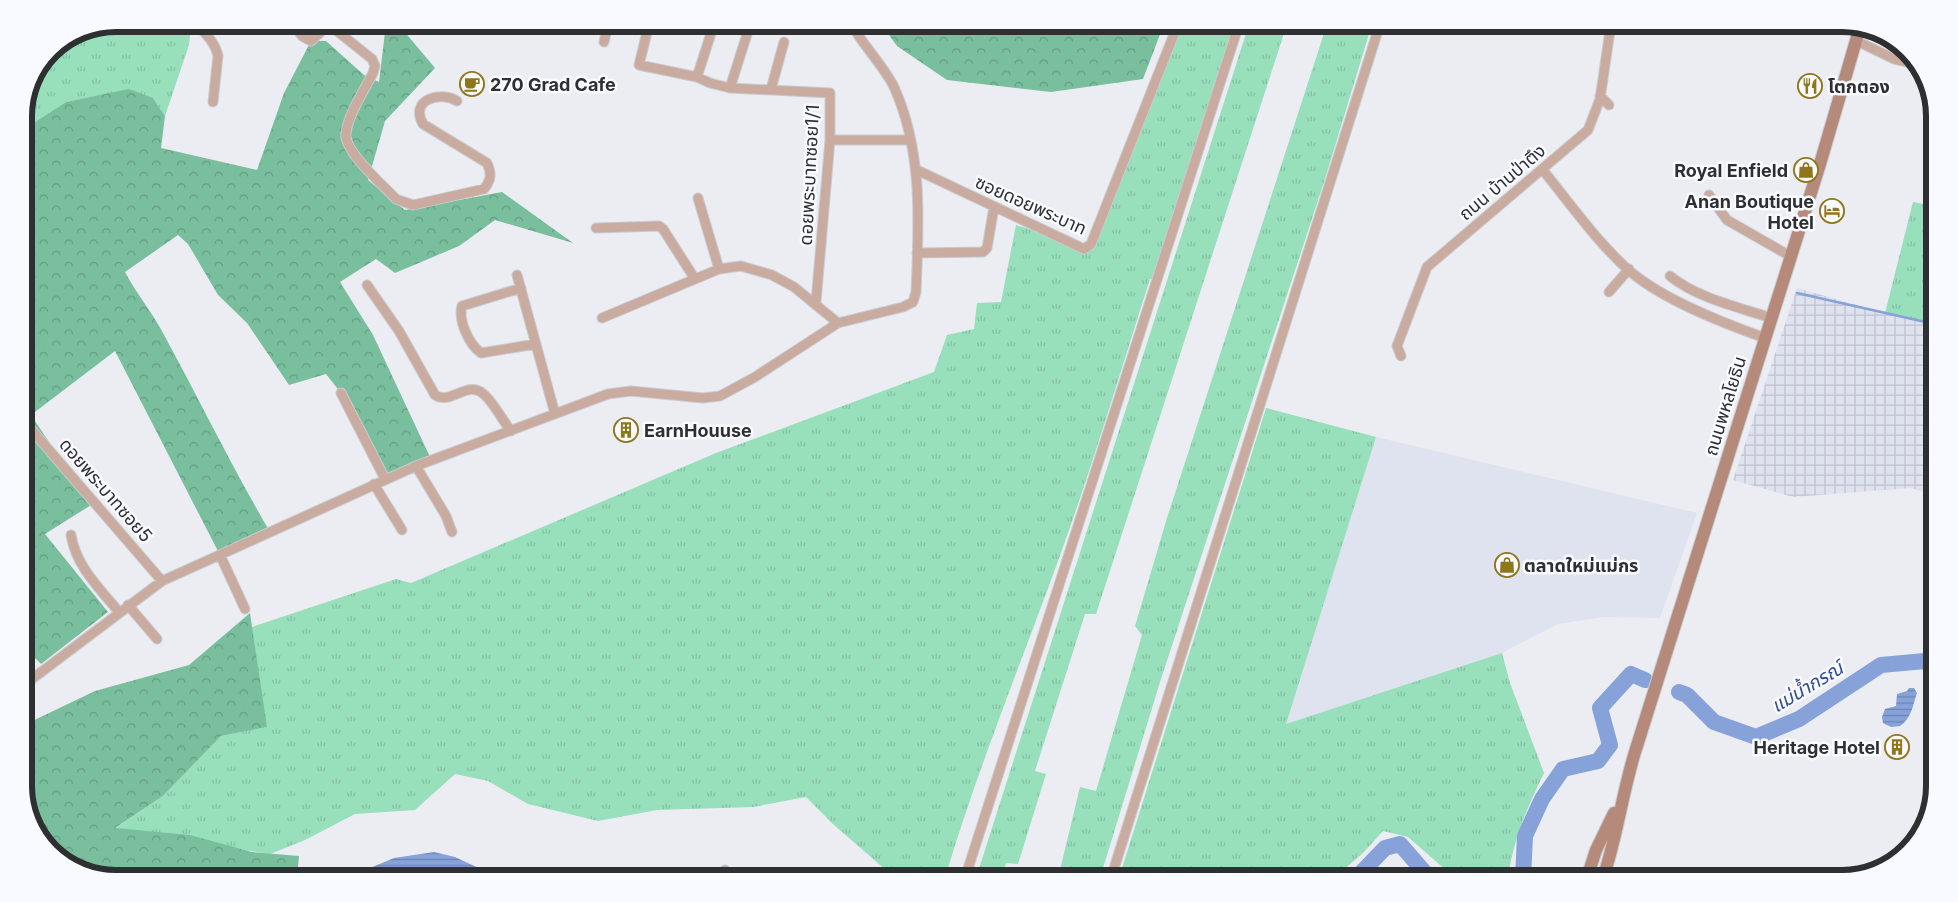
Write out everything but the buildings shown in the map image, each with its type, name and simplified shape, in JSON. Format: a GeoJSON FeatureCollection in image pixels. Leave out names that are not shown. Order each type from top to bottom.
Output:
{"type":"FeatureCollection","features":[{"type":"Feature","properties":{"kind":"main road","name":"ถนนพหลโยธิน"},"geometry":{"type":"LineString","coordinates":[[1606,870],[1611,854],[1622,795],[1858,34]]}},
{"type":"Feature","properties":{"kind":"main road","name":"ถนนพหลโยธิน"},"geometry":{"type":"LineString","coordinates":[[1590,870],[1596,850],[1622,795]]}},
{"type":"Feature","properties":{"kind":"street"},"geometry":{"type":"LineString","coordinates":[[204,32],[212,40],[218,56],[213,102]]}},
{"type":"Feature","properties":{"kind":"street"},"geometry":{"type":"LineString","coordinates":[[299,32],[311,41],[321,32]]}},
{"type":"Feature","properties":{"kind":"street"},"geometry":{"type":"LineString","coordinates":[[338,32],[372,59],[375,66],[346,129],[347,142],[361,161],[396,199],[404,204],[413,205],[484,189],[490,182],[491,172],[487,163],[423,124],[419,116],[418,110],[421,104],[427,101],[447,96],[457,101]]}},
{"type":"Feature","properties":{"kind":"street"},"geometry":{"type":"LineString","coordinates":[[604,42],[606,32]]}},
{"type":"Feature","properties":{"kind":"street","name":"ดอยพระบาทซอย1/1"},"geometry":{"type":"LineString","coordinates":[[647,32],[639,65],[697,76],[710,83],[730,88],[830,93],[830,140],[816,302]]}},
{"type":"Feature","properties":{"kind":"street"},"geometry":{"type":"LineString","coordinates":[[697,76],[711,32]]}},
{"type":"Feature","properties":{"kind":"street"},"geometry":{"type":"LineString","coordinates":[[730,88],[748,32]]}},
{"type":"Feature","properties":{"kind":"street"},"geometry":{"type":"LineString","coordinates":[[33,678],[162,581],[385,479],[608,394],[631,391],[703,398],[720,396],[755,377],[838,322],[903,307],[913,302],[916,292],[918,170],[894,86],[857,32]]}},
{"type":"Feature","properties":{"kind":"street","name":"ซอยดอยพระบาท"},"geometry":{"type":"LineString","coordinates":[[918,170],[1075,247],[1084,249],[1090,244],[1175,32]]}},
{"type":"Feature","properties":{"kind":"street"},"geometry":{"type":"LineString","coordinates":[[968,870],[1235,32]]}},
{"type":"Feature","properties":{"kind":"street"},"geometry":{"type":"LineString","coordinates":[[1114,870],[1377,32]]}},
{"type":"Feature","properties":{"kind":"street","name":"ถนน บ้านป่าตึง"},"geometry":{"type":"LineString","coordinates":[[1401,356],[1397,346],[1427,267],[1588,130],[1600,96],[1610,32]]}},
{"type":"Feature","properties":{"kind":"street"},"geometry":{"type":"LineString","coordinates":[[1856,41],[1894,59],[1906,62]]}},
{"type":"Feature","properties":{"kind":"street"},"geometry":{"type":"LineString","coordinates":[[771,89],[784,42]]}},
{"type":"Feature","properties":{"kind":"street"},"geometry":{"type":"LineString","coordinates":[[1600,96],[1609,105]]}},
{"type":"Feature","properties":{"kind":"street"},"geometry":{"type":"LineString","coordinates":[[830,140],[910,140]]}},
{"type":"Feature","properties":{"kind":"street"},"geometry":{"type":"LineString","coordinates":[[1542,169],[1586,223],[1630,271],[1681,304],[1765,338]]}},
{"type":"Feature","properties":{"kind":"street"},"geometry":{"type":"LineString","coordinates":[[1708,195],[1727,220],[1790,256]]}},
{"type":"Feature","properties":{"kind":"street"},"geometry":{"type":"LineString","coordinates":[[698,198],[719,269]]}},
{"type":"Feature","properties":{"kind":"street"},"geometry":{"type":"LineString","coordinates":[[917,253],[983,252],[987,248],[994,207]]}},
{"type":"Feature","properties":{"kind":"street"},"geometry":{"type":"LineString","coordinates":[[596,228],[659,226],[663,229],[695,279]]}},
{"type":"Feature","properties":{"kind":"street"},"geometry":{"type":"LineString","coordinates":[[602,318],[719,269],[741,266],[759,270],[794,287],[816,302],[838,322]]}},
{"type":"Feature","properties":{"kind":"street"},"geometry":{"type":"LineString","coordinates":[[1609,292],[1630,271]]}},
{"type":"Feature","properties":{"kind":"street"},"geometry":{"type":"LineString","coordinates":[[517,275],[555,414]]}},
{"type":"Feature","properties":{"kind":"street"},"geometry":{"type":"LineString","coordinates":[[1670,276],[1680,284],[1723,302],[1771,318]]}},
{"type":"Feature","properties":{"kind":"street"},"geometry":{"type":"LineString","coordinates":[[367,285],[399,331],[435,395],[440,398],[446,398],[472,390],[481,392],[511,430]]}},
{"type":"Feature","properties":{"kind":"street"},"geometry":{"type":"LineString","coordinates":[[520,288],[462,306],[461,320],[475,348],[481,353],[536,344]]}},
{"type":"Feature","properties":{"kind":"street"},"geometry":{"type":"LineString","coordinates":[[341,393],[385,479]]}},
{"type":"Feature","properties":{"kind":"street","name":"ดอยพระบาทซอย5"},"geometry":{"type":"LineString","coordinates":[[33,431],[162,581]]}},
{"type":"Feature","properties":{"kind":"street"},"geometry":{"type":"LineString","coordinates":[[416,466],[446,516],[452,532]]}},
{"type":"Feature","properties":{"kind":"street"},"geometry":{"type":"LineString","coordinates":[[374,484],[402,530]]}},
{"type":"Feature","properties":{"kind":"street"},"geometry":{"type":"LineString","coordinates":[[71,535],[77,558],[92,580],[119,612]]}},
{"type":"Feature","properties":{"kind":"street"},"geometry":{"type":"LineString","coordinates":[[220,555],[245,609]]}},
{"type":"Feature","properties":{"kind":"street"},"geometry":{"type":"LineString","coordinates":[[128,605],[157,639]]}},
{"type":"Feature","properties":{"kind":"shaded area"},"geometry":{"type":"Polygon","coordinates":[[[1797,288],[1885,313],[1925,321],[1926,492],[1911,488],[1793,497],[1733,480],[1797,288]]]}},
{"type":"Feature","properties":{"kind":"shaded area","name":"ตลาดใหม่แม่กร"},"geometry":{"type":"Polygon","coordinates":[[[1376,437],[1697,513],[1660,618],[1603,617],[1558,624],[1502,653],[1285,725],[1376,437]]]}},
{"type":"Feature","properties":{"kind":"green space"},"geometry":{"type":"Polygon","coordinates":[[[190,32],[189,45],[165,116],[153,98],[97,96],[66,102],[33,123],[35,95],[41,79],[61,53],[74,44],[89,37],[105,33],[190,32]]]}},
{"type":"Feature","properties":{"kind":"green space"},"geometry":{"type":"Polygon","coordinates":[[[385,32],[405,32],[435,68],[385,121],[368,180],[405,210],[502,192],[573,243],[495,220],[459,246],[395,273],[376,259],[340,282],[373,335],[430,457],[383,475],[341,393],[326,374],[289,385],[247,323],[218,295],[188,244],[178,235],[125,272],[159,325],[242,483],[270,532],[220,555],[115,351],[33,413],[33,123],[66,102],[129,89],[153,98],[165,116],[161,148],[257,170],[284,93],[311,41],[326,41],[364,75],[379,82],[385,32]]]}},
{"type":"Feature","properties":{"kind":"green space"},"geometry":{"type":"Polygon","coordinates":[[[887,32],[1161,32],[1143,79],[1051,92],[947,80],[897,46],[887,32]]]}},
{"type":"Feature","properties":{"kind":"green space"},"geometry":{"type":"Polygon","coordinates":[[[1175,32],[1236,32],[1157,279],[1150,279],[1094,456],[1044,600],[985,758],[947,870],[886,870],[833,824],[806,797],[753,807],[657,810],[598,821],[528,804],[488,781],[455,774],[415,810],[355,814],[305,840],[270,854],[114,829],[163,796],[221,736],[266,727],[252,627],[396,579],[411,583],[716,453],[934,372],[947,335],[974,329],[977,303],[1001,302],[1016,225],[1091,248],[1175,32]]]}},
{"type":"Feature","properties":{"kind":"green space"},"geometry":{"type":"Polygon","coordinates":[[[1246,32],[1284,32],[1096,614],[1085,614],[1035,771],[1046,774],[1018,864],[1006,863],[1004,870],[979,870],[1246,32]]]}},
{"type":"Feature","properties":{"kind":"green space"},"geometry":{"type":"Polygon","coordinates":[[[1324,32],[1370,32],[1325,179],[1160,682],[1102,870],[1060,870],[1080,787],[1096,791],[1142,635],[1135,626],[1167,518],[1324,32]]]}},
{"type":"Feature","properties":{"kind":"green space"},"geometry":{"type":"Polygon","coordinates":[[[1913,202],[1925,204],[1925,321],[1885,313],[1913,202]]]}},
{"type":"Feature","properties":{"kind":"green space"},"geometry":{"type":"Polygon","coordinates":[[[1266,408],[1376,437],[1286,724],[1502,653],[1510,683],[1544,773],[1522,824],[1513,850],[1509,870],[1446,870],[1408,837],[1383,831],[1364,852],[1343,870],[1122,870],[1266,408]]]}},
{"type":"Feature","properties":{"kind":"green space"},"geometry":{"type":"Polygon","coordinates":[[[33,418],[91,505],[45,534],[108,612],[41,664],[33,656],[33,418]]]}},
{"type":"Feature","properties":{"kind":"green space"},"geometry":{"type":"Polygon","coordinates":[[[250,613],[267,727],[221,736],[163,796],[115,828],[190,835],[252,852],[299,856],[298,870],[116,870],[100,868],[84,863],[65,852],[57,845],[41,823],[34,802],[33,791],[33,721],[95,691],[189,665],[250,613]]]}},
{"type":"Feature","properties":{"kind":"water"},"geometry":{"type":"Polygon","coordinates":[[[1909,688],[1914,688],[1917,693],[1912,711],[1907,719],[1900,726],[1891,727],[1883,723],[1882,717],[1885,709],[1896,706],[1897,694],[1907,691],[1909,688]]]}},
{"type":"Feature","properties":{"kind":"water"},"geometry":{"type":"Polygon","coordinates":[[[434,852],[455,857],[483,870],[365,870],[394,858],[434,852]]]}},
{"type":"Feature","properties":{"kind":"waterway"},"geometry":{"type":"LineString","coordinates":[[1797,293],[1925,322]]}},
{"type":"Feature","properties":{"kind":"waterway","name":"แม่น้ำกรณ์"},"geometry":{"type":"LineString","coordinates":[[1679,692],[1687,695],[1714,722],[1756,737],[1799,719],[1881,665],[1926,662]]}},
{"type":"Feature","properties":{"kind":"waterway","name":"แม่น้ำกรณ์"},"geometry":{"type":"LineString","coordinates":[[1523,870],[1525,836],[1542,799],[1563,769],[1598,761],[1610,745],[1600,708],[1631,674],[1645,680]]}},
{"type":"Feature","properties":{"kind":"waterway","name":"แม่น้ำกรณ์"},"geometry":{"type":"LineString","coordinates":[[1364,870],[1385,848],[1400,844],[1423,870]]}},
{"type":"Feature","properties":{"kind":"place","name":"270 Grad Cafe"},"geometry":{"type":"Point","coordinates":[472,84]}},
{"type":"Feature","properties":{"kind":"place","name":"โตกตอง"},"geometry":{"type":"Point","coordinates":[1810,86]}},
{"type":"Feature","properties":{"kind":"place","name":"Royal Enfield"},"geometry":{"type":"Point","coordinates":[1806,170]}},
{"type":"Feature","properties":{"kind":"place","name":"Anan Boutique Hotel"},"geometry":{"type":"Point","coordinates":[1832,211]}},
{"type":"Feature","properties":{"kind":"place","name":"EarnHouuse"},"geometry":{"type":"Point","coordinates":[626,430]}},
{"type":"Feature","properties":{"kind":"place","name":"ตลาดใหม่แม่กร"},"geometry":{"type":"Point","coordinates":[1507,565]}},
{"type":"Feature","properties":{"kind":"place","name":"Heritage Hotel"},"geometry":{"type":"Point","coordinates":[1897,747]}}]}
